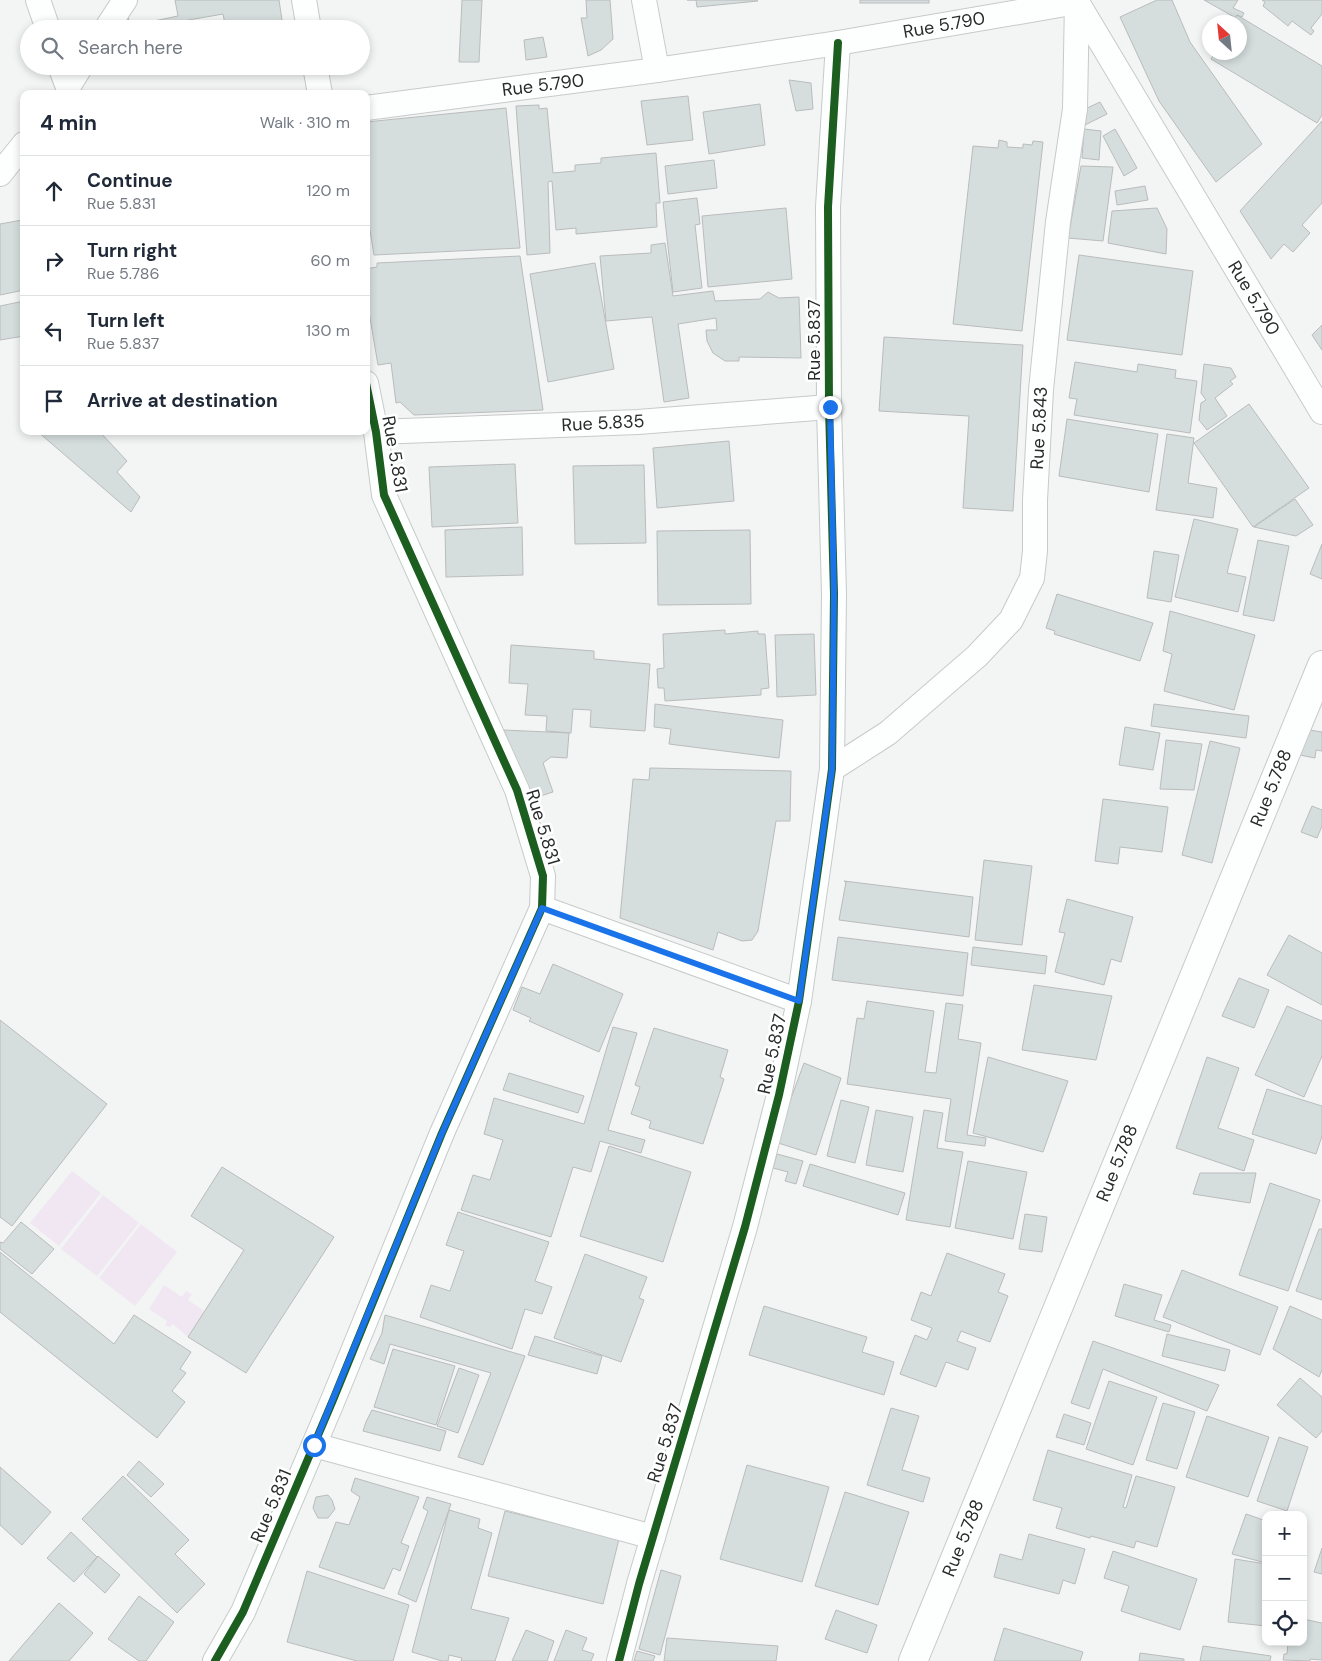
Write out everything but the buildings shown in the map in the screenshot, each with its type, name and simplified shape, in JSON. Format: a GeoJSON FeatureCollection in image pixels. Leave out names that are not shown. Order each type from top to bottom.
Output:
{"type":"FeatureCollection","features":[{"type":"Feature","properties":{"kind":"street"},"geometry":{"type":"LineString","coordinates":[[38,0],[45,20]]}},
{"type":"Feature","properties":{"kind":"street"},"geometry":{"type":"LineString","coordinates":[[112,20],[126,0]]}},
{"type":"Feature","properties":{"kind":"street"},"geometry":{"type":"LineString","coordinates":[[304,0],[307,20]]}},
{"type":"Feature","properties":{"kind":"street"},"geometry":{"type":"LineString","coordinates":[[644,0],[657,70]]}},
{"type":"Feature","properties":{"kind":"street","name":"Rue 5.790"},"geometry":{"type":"LineString","coordinates":[[370,107],[657,70],[838,43],[1077,1],[1322,412]]}},
{"type":"Feature","properties":{"kind":"street","name":"Rue 5.843"},"geometry":{"type":"LineString","coordinates":[[832,769],[888,733],[977,656],[1011,620],[1032,578],[1035,551],[1035,500],[1040,390],[1058,222],[1075,109],[1077,1]]}},
{"type":"Feature","properties":{"kind":"street","name":"Rue 5.837"},"geometry":{"type":"LineString","coordinates":[[619,1661],[653,1537],[745,1227],[779,1095],[799,1001],[832,769],[834,594],[828,207],[838,43]]}},
{"type":"Feature","properties":{"kind":"street"},"geometry":{"type":"LineString","coordinates":[[317,75],[319,90]]}},
{"type":"Feature","properties":{"kind":"street"},"geometry":{"type":"LineString","coordinates":[[0,174],[20,149]]}},
{"type":"Feature","properties":{"kind":"street","name":"Rue 5.831"},"geometry":{"type":"LineString","coordinates":[[215,1661],[243,1612],[442,1133],[542,908],[542,876],[517,790],[384,494],[370,403]]}},
{"type":"Feature","properties":{"kind":"street","name":"Rue 5.835"},"geometry":{"type":"LineString","coordinates":[[376,432],[638,422],[830,407]]}},
{"type":"Feature","properties":{"kind":"street","name":"Rue 5.788"},"geometry":{"type":"LineString","coordinates":[[913,1661],[1322,665]]}},
{"type":"Feature","properties":{"kind":"street"},"geometry":{"type":"LineString","coordinates":[[542,908],[799,1001]]}},
{"type":"Feature","properties":{"kind":"street"},"geometry":{"type":"LineString","coordinates":[[314,1445],[653,1537]]}},
{"type":"Feature","properties":{"kind":"shaded area"},"geometry":{"type":"Polygon","coordinates":[[[72,1171],[101,1193],[59,1246],[30,1223],[72,1171]]]}},
{"type":"Feature","properties":{"kind":"shaded area"},"geometry":{"type":"Polygon","coordinates":[[[103,1195],[139,1223],[97,1276],[61,1249],[103,1195]]]}},
{"type":"Feature","properties":{"kind":"shaded area"},"geometry":{"type":"Polygon","coordinates":[[[141,1224],[177,1252],[135,1306],[99,1278],[141,1224]]]}},
{"type":"Feature","properties":{"kind":"shaded area"},"geometry":{"type":"Polygon","coordinates":[[[164,1285],[182,1297],[186,1291],[192,1294],[188,1300],[206,1312],[188,1337],[173,1324],[170,1327],[165,1325],[167,1321],[149,1309],[164,1285]]]}},
{"type":"Feature","properties":{"kind":"cycle path"},"geometry":{"type":"LineString","coordinates":[[619,1661],[639,1584],[745,1227],[779,1095],[799,1001],[832,769],[834,594],[829,407],[828,207],[838,43]]}},
{"type":"Feature","properties":{"kind":"cycle path"},"geometry":{"type":"LineString","coordinates":[[215,1661],[243,1612],[333,1400],[442,1133],[542,908],[543,876],[517,790],[384,495],[376,432],[370,403]]}},
{"type":"Feature","properties":{"kind":"route"},"geometry":{"type":"LineString","coordinates":[[314,1445],[442,1133],[542,908],[799,1001],[832,769],[834,594],[830,407]]}}]}
